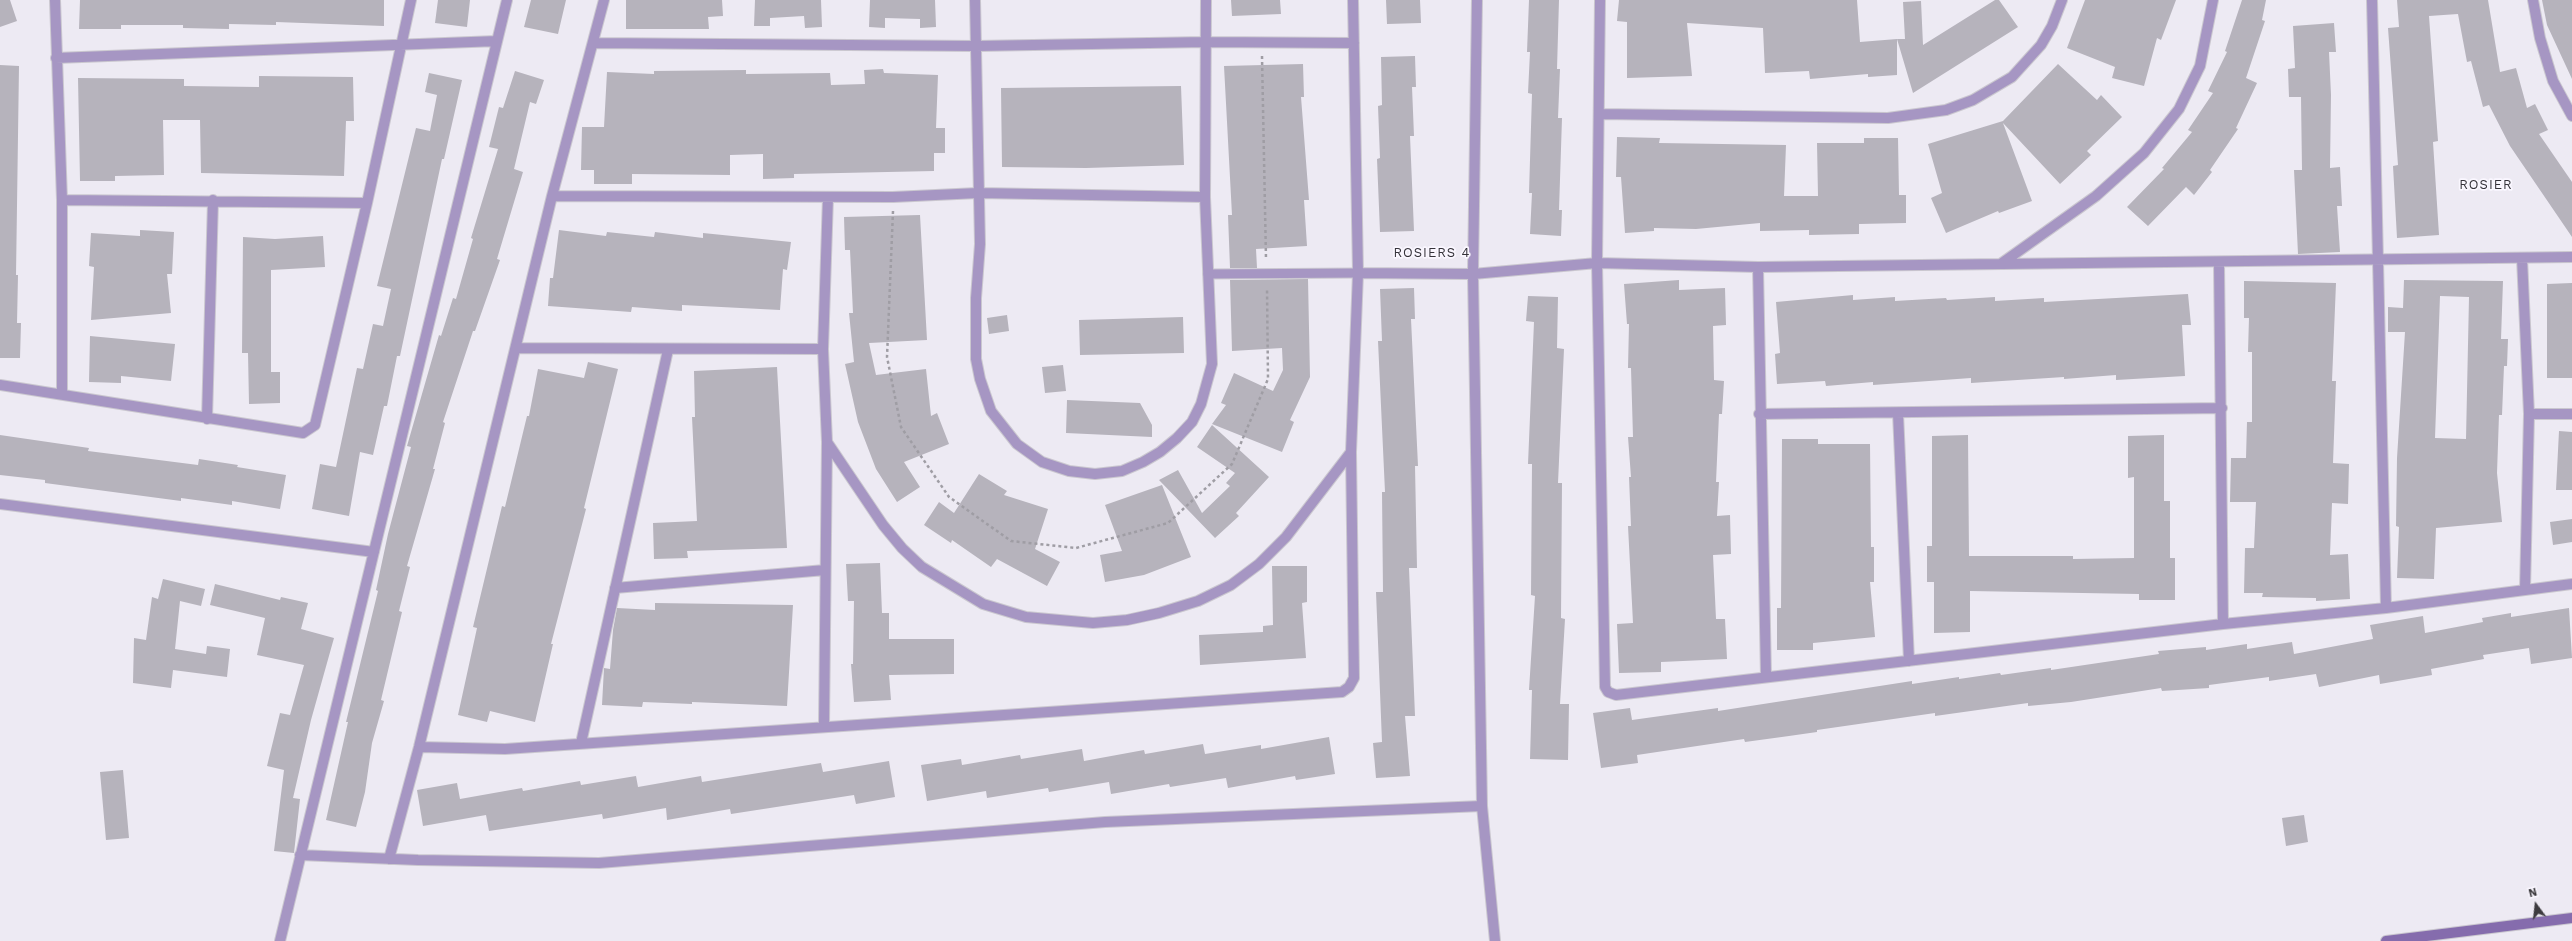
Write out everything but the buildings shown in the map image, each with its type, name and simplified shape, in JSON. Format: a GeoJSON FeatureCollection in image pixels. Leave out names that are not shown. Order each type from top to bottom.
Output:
{"type":"FeatureCollection","features":[{"type":"Feature","properties":{"kind":"main road"},"geometry":{"type":"LineString","coordinates":[[2386,941],[2572,918]]}},
{"type":"Feature","properties":{"kind":"street"},"geometry":{"type":"LineString","coordinates":[[55,0],[62,200],[62,394]]}},
{"type":"Feature","properties":{"kind":"street"},"geometry":{"type":"LineString","coordinates":[[0,385],[62,394],[206,419],[303,432],[315,425],[367,203],[411,0]]}},
{"type":"Feature","properties":{"kind":"street"},"geometry":{"type":"LineString","coordinates":[[280,941],[507,0]]}},
{"type":"Feature","properties":{"kind":"street"},"geometry":{"type":"LineString","coordinates":[[389,859],[419,747],[552,196],[595,43],[604,0]]}},
{"type":"Feature","properties":{"kind":"street"},"geometry":{"type":"LineString","coordinates":[[975,0],[980,244],[976,352],[980,379],[991,411],[999,424],[1017,444],[1042,462],[1069,471],[1095,474],[1122,471],[1160,452],[1192,422],[1201,404],[1212,364],[1205,197],[1206,0]]}},
{"type":"Feature","properties":{"kind":"street"},"geometry":{"type":"LineString","coordinates":[[419,747],[506,749],[824,726],[1342,692],[1349,687],[1354,678],[1351,452],[1358,274],[1354,0]]}},
{"type":"Feature","properties":{"kind":"street"},"geometry":{"type":"LineString","coordinates":[[1477,0],[1473,274],[1482,806],[1495,941]]}},
{"type":"Feature","properties":{"kind":"street"},"geometry":{"type":"LineString","coordinates":[[1600,0],[1600,114],[1597,263],[1605,687],[1608,692],[1616,696],[2223,624],[2386,608],[2572,584]]}},
{"type":"Feature","properties":{"kind":"street"},"geometry":{"type":"LineString","coordinates":[[1600,114],[1888,118],[1946,110],[1973,100],[2012,77],[2040,45],[2052,26],[2062,0]]}},
{"type":"Feature","properties":{"kind":"street"},"geometry":{"type":"LineString","coordinates":[[2002,264],[2096,196],[2144,153],[2179,109],[2200,66],[2214,0]]}},
{"type":"Feature","properties":{"kind":"street"},"geometry":{"type":"LineString","coordinates":[[2372,0],[2386,608]]}},
{"type":"Feature","properties":{"kind":"street"},"geometry":{"type":"LineString","coordinates":[[2533,0],[2540,38],[2553,81],[2572,116]]}},
{"type":"Feature","properties":{"kind":"street"},"geometry":{"type":"LineString","coordinates":[[56,58],[498,41]]}},
{"type":"Feature","properties":{"kind":"street"},"geometry":{"type":"LineString","coordinates":[[595,43],[976,46],[1206,42],[1354,43]]}},
{"type":"Feature","properties":{"kind":"street"},"geometry":{"type":"LineString","coordinates":[[552,196],[893,197],[978,192],[1205,197]]}},
{"type":"Feature","properties":{"kind":"street"},"geometry":{"type":"LineString","coordinates":[[824,726],[827,442],[823,349],[828,197]]}},
{"type":"Feature","properties":{"kind":"street"},"geometry":{"type":"LineString","coordinates":[[62,200],[213,200],[367,203]]}},
{"type":"Feature","properties":{"kind":"street"},"geometry":{"type":"LineString","coordinates":[[206,419],[213,200]]}},
{"type":"Feature","properties":{"kind":"street"},"geometry":{"type":"LineString","coordinates":[[1358,274],[1473,274],[1597,263],[1758,267],[2219,263],[2572,257]]}},
{"type":"Feature","properties":{"kind":"street"},"geometry":{"type":"LineString","coordinates":[[2522,258],[2529,414],[2525,590]]}},
{"type":"Feature","properties":{"kind":"street"},"geometry":{"type":"LineString","coordinates":[[2219,263],[2222,408],[2223,624]]}},
{"type":"Feature","properties":{"kind":"street"},"geometry":{"type":"LineString","coordinates":[[1758,267],[1759,414],[1766,678]]}},
{"type":"Feature","properties":{"kind":"street"},"geometry":{"type":"LineString","coordinates":[[516,348],[668,350],[823,349]]}},
{"type":"Feature","properties":{"kind":"street"},"geometry":{"type":"LineString","coordinates":[[581,743],[668,350]]}},
{"type":"Feature","properties":{"kind":"street"},"geometry":{"type":"LineString","coordinates":[[1759,414],[2222,408]]}},
{"type":"Feature","properties":{"kind":"street"},"geometry":{"type":"LineString","coordinates":[[1898,413],[1909,661]]}},
{"type":"Feature","properties":{"kind":"street"},"geometry":{"type":"LineString","coordinates":[[2529,414],[2572,414]]}},
{"type":"Feature","properties":{"kind":"street"},"geometry":{"type":"LineString","coordinates":[[827,442],[883,526],[902,548],[922,567],[983,604],[1026,617],[1093,622],[1127,620],[1159,614],[1198,601],[1231,585],[1258,564],[1286,537],[1351,452]]}},
{"type":"Feature","properties":{"kind":"street"},"geometry":{"type":"LineString","coordinates":[[0,504],[374,552]]}},
{"type":"Feature","properties":{"kind":"street"},"geometry":{"type":"LineString","coordinates":[[615,588],[825,570]]}},
{"type":"Feature","properties":{"kind":"street"},"geometry":{"type":"LineString","coordinates":[[300,855],[389,859],[599,863],[1105,822],[1482,806]]}},
{"type":"Feature","properties":{"kind":"lane"},"geometry":{"type":"LineString","coordinates":[[1208,274],[1358,274]]}},
{"type":"Feature","properties":{"kind":"path"},"geometry":{"type":"LineString","coordinates":[[893,197],[887,358],[901,427],[949,497],[1011,540],[1076,548],[1168,523],[1232,464],[1268,379],[1262,43]]}},
{"type":"Feature","properties":{"kind":"district","name":"ROSIER"},"geometry":{"type":"Point","coordinates":[2486,185]}},
{"type":"Feature","properties":{"kind":"district","name":"ROSIERS 4"},"geometry":{"type":"Point","coordinates":[1432,253]}}]}
